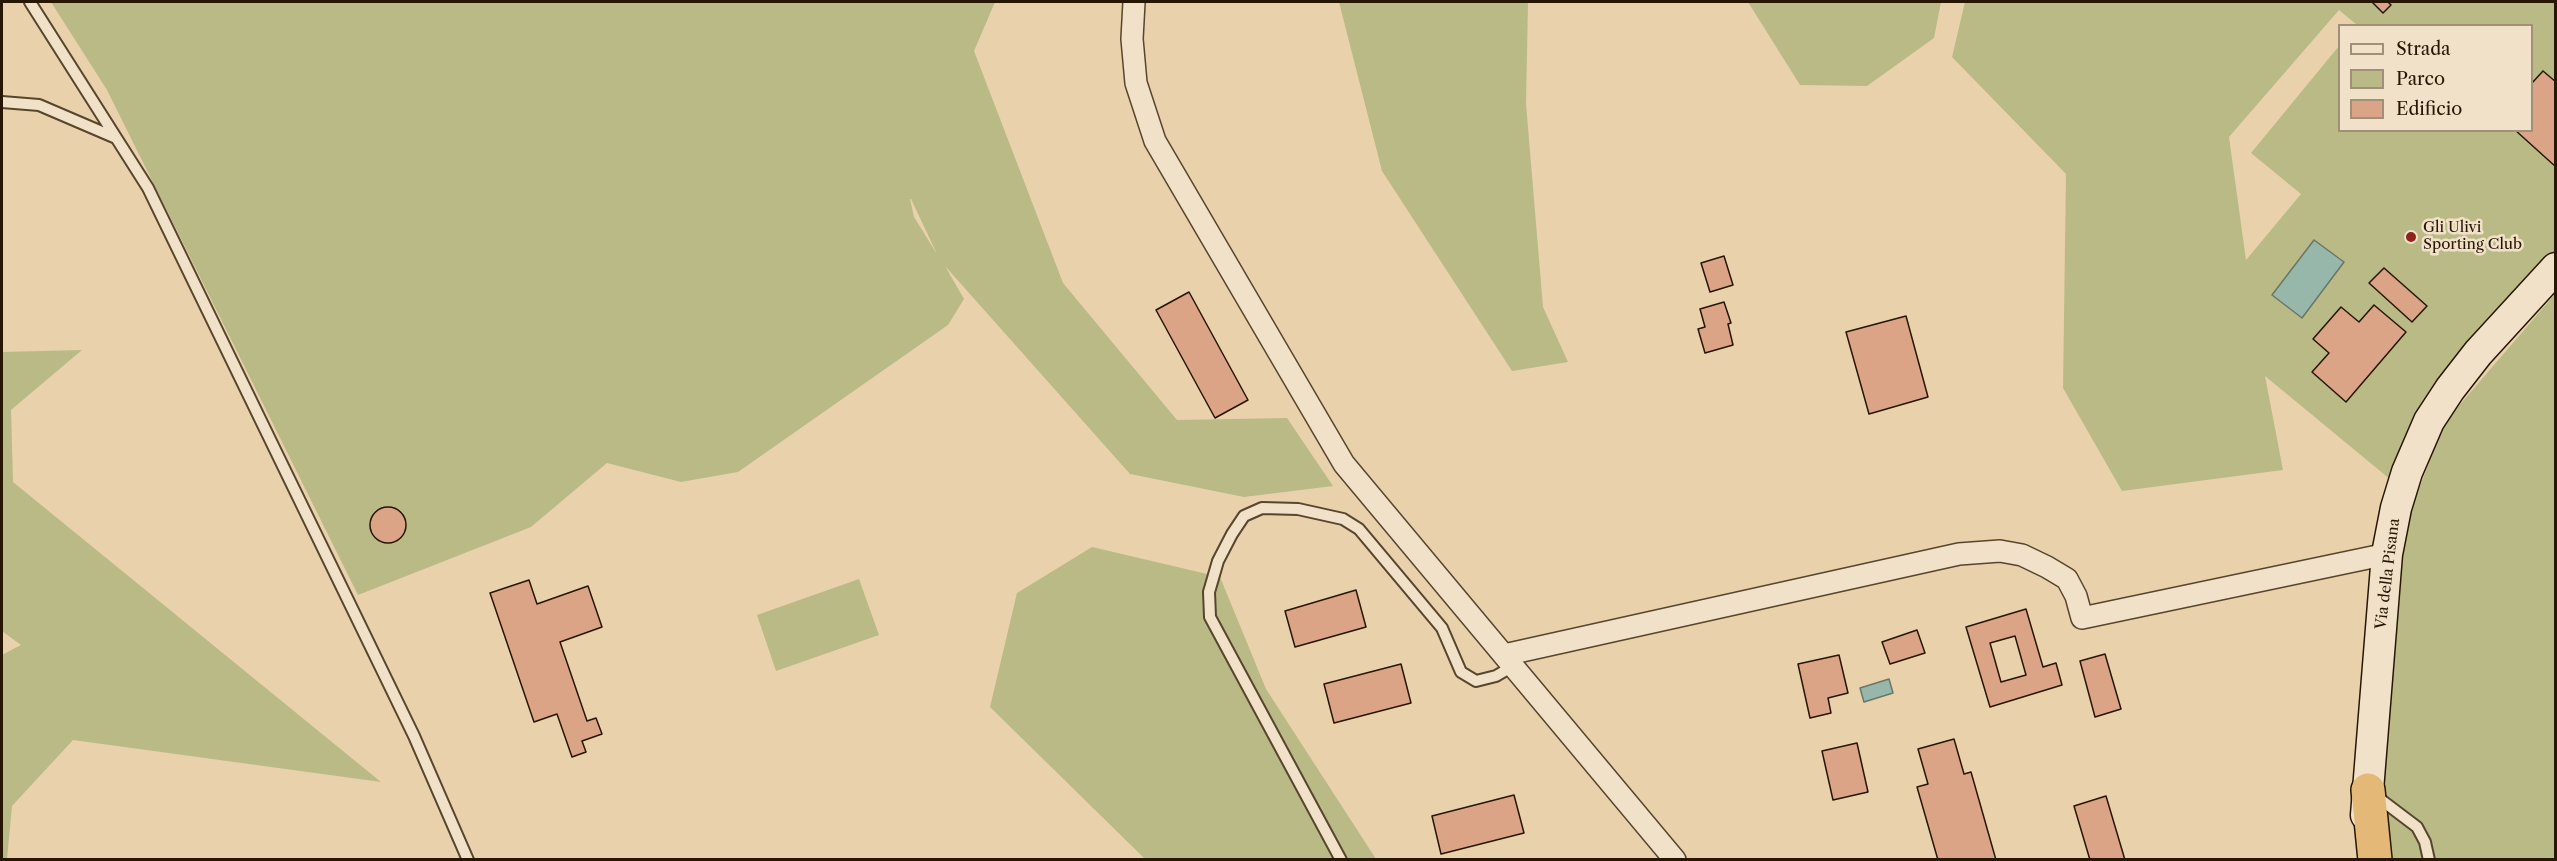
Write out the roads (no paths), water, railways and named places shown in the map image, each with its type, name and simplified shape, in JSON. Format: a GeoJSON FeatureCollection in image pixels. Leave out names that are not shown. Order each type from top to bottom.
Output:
{"type":"FeatureCollection","features":[{"type":"Feature","properties":{"kind":"highway"},"geometry":{"type":"LineString","coordinates":[[2368,790],[2375,860]]}},
{"type":"Feature","properties":{"kind":"main road","name":"Via della Pisana"},"geometry":{"type":"LineString","coordinates":[[2364,860],[2387,554],[2401,488],[2411,459],[2429,421],[2465,370],[2556,268]]}},
{"type":"Feature","properties":{"kind":"street"},"geometry":{"type":"LineString","coordinates":[[1134,2],[1132,39],[1136,83],[1155,141],[1344,464],[1675,860]]}},
{"type":"Feature","properties":{"kind":"street"},"geometry":{"type":"LineString","coordinates":[[1509,660],[1959,554],[2011,553],[2022,555],[2047,567],[2067,579],[2076,596],[2082,618],[2387,554]]}},
{"type":"Feature","properties":{"kind":"lane"},"geometry":{"type":"LineString","coordinates":[[30,2],[148,188],[414,736],[468,860]]}},
{"type":"Feature","properties":{"kind":"lane"},"geometry":{"type":"LineString","coordinates":[[2,102],[39,105],[116,138]]}},
{"type":"Feature","properties":{"kind":"lane"},"geometry":{"type":"LineString","coordinates":[[1341,860],[1210,617],[1209,592],[1218,561],[1244,516],[1262,508],[1298,510],[1343,519],[1359,529],[1442,628],[1461,672],[1476,681],[1496,676],[1509,660]]}},
{"type":"Feature","properties":{"kind":"lane"},"geometry":{"type":"LineString","coordinates":[[2368,790],[2417,827],[2425,842],[2429,860]]}},
{"type":"Feature","properties":{"kind":"place","name":"Gli Ulivi Sporting Club"},"geometry":{"type":"Point","coordinates":[2411,237]}}]}
